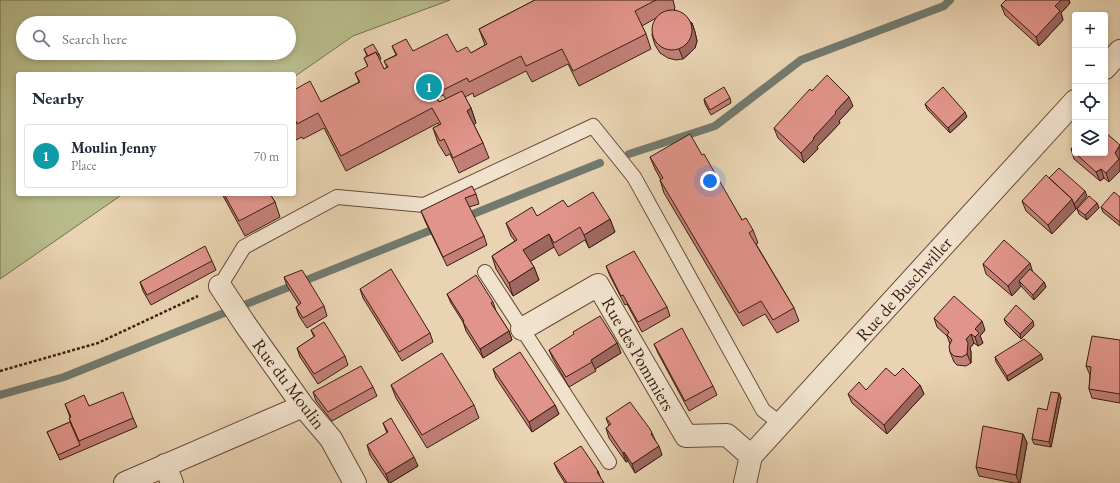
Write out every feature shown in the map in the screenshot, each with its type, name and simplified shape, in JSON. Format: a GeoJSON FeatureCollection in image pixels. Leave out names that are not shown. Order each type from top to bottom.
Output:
{"type":"FeatureCollection","features":[{"type":"Feature","properties":{"kind":"street"},"geometry":{"type":"LineString","coordinates":[[1108,65],[1120,51]]}},
{"type":"Feature","properties":{"kind":"street","name":"Rue de Buschwiller"},"geometry":{"type":"LineString","coordinates":[[751,456],[1072,104]]}},
{"type":"Feature","properties":{"kind":"street","name":"Rue des Pommiers"},"geometry":{"type":"LineString","coordinates":[[522,329],[598,285],[686,436],[727,435],[751,456]]}},
{"type":"Feature","properties":{"kind":"street","name":"Rue du Moulin"},"geometry":{"type":"LineString","coordinates":[[222,289],[303,406],[331,440],[355,483]]}},
{"type":"Feature","properties":{"kind":"street"},"geometry":{"type":"LineString","coordinates":[[125,483],[168,474],[303,406]]}},
{"type":"Feature","properties":{"kind":"street"},"geometry":{"type":"LineString","coordinates":[[745,483],[751,456]]}},
{"type":"Feature","properties":{"kind":"lane"},"geometry":{"type":"LineString","coordinates":[[222,289],[244,247],[337,197],[424,205],[593,126],[634,177],[763,410],[781,424]]}},
{"type":"Feature","properties":{"kind":"lane"},"geometry":{"type":"LineString","coordinates":[[485,272],[608,462]]}},
{"type":"Feature","properties":{"kind":"path"},"geometry":{"type":"LineString","coordinates":[[0,371],[98,343],[222,289]]}},
{"type":"Feature","properties":{"kind":"green space"},"geometry":{"type":"Polygon","coordinates":[[[0,0],[450,0],[353,36],[296,76],[296,72],[16,72],[16,196],[120,196],[0,279],[0,0]]]}},
{"type":"Feature","properties":{"kind":"building"},"geometry":{"type":"Polygon","coordinates":[[[535,0],[656,0],[635,11],[646,34],[573,71],[562,49],[526,66],[521,56],[469,82],[467,78],[443,90],[438,80],[429,84],[439,102],[462,91],[471,108],[467,111],[483,143],[453,158],[444,139],[440,141],[433,128],[441,124],[432,108],[341,156],[318,113],[297,124],[296,89],[310,81],[321,102],[360,82],[355,73],[368,66],[364,58],[376,52],[384,69],[388,67],[384,61],[397,55],[392,46],[406,39],[413,51],[447,34],[457,52],[467,47],[471,53],[487,44],[479,29],[535,0]]]}},
{"type":"Feature","properties":{"kind":"building"},"geometry":{"type":"Polygon","coordinates":[[[1006,0],[1061,0],[1055,6],[1060,11],[1036,37],[1001,5],[1006,0]]]}},
{"type":"Feature","properties":{"kind":"building"},"geometry":{"type":"Polygon","coordinates":[[[676,10],[683,13],[689,19],[692,30],[691,38],[683,47],[676,50],[668,50],[661,47],[653,38],[652,26],[655,19],[664,11],[676,10]]]}},
{"type":"Feature","properties":{"kind":"building"},"geometry":{"type":"Polygon","coordinates":[[[373,44],[379,54],[377,55],[376,52],[368,56],[364,49],[373,44]]]}},
{"type":"Feature","properties":{"kind":"building"},"geometry":{"type":"Polygon","coordinates":[[[827,75],[849,97],[801,153],[774,128],[810,89],[812,91],[827,75]]]}},
{"type":"Feature","properties":{"kind":"building"},"geometry":{"type":"Polygon","coordinates":[[[724,87],[730,98],[710,110],[704,99],[724,87]]]}},
{"type":"Feature","properties":{"kind":"building"},"geometry":{"type":"Polygon","coordinates":[[[943,87],[965,112],[948,128],[925,104],[943,87]]]}},
{"type":"Feature","properties":{"kind":"building"},"geometry":{"type":"Polygon","coordinates":[[[690,134],[702,155],[704,154],[742,220],[746,218],[753,230],[749,233],[794,308],[773,320],[761,301],[739,313],[660,180],[663,178],[650,157],[690,134]]]}},
{"type":"Feature","properties":{"kind":"building"},"geometry":{"type":"Polygon","coordinates":[[[1108,135],[1120,145],[1115,153],[1119,159],[1106,173],[1101,169],[1096,172],[1078,156],[1108,156],[1108,135]]]}},
{"type":"Feature","properties":{"kind":"building"},"geometry":{"type":"Polygon","coordinates":[[[1059,168],[1085,191],[1074,204],[1072,199],[1049,178],[1059,168]]]}},
{"type":"Feature","properties":{"kind":"building"},"geometry":{"type":"Polygon","coordinates":[[[1046,175],[1072,199],[1048,225],[1022,201],[1046,175]]]}},
{"type":"Feature","properties":{"kind":"building"},"geometry":{"type":"Polygon","coordinates":[[[472,186],[476,194],[465,198],[484,236],[443,257],[421,211],[472,186]]]}},
{"type":"Feature","properties":{"kind":"building"},"geometry":{"type":"Polygon","coordinates":[[[593,192],[610,219],[584,235],[580,227],[554,243],[549,234],[523,250],[534,267],[509,283],[492,256],[517,240],[506,223],[532,207],[537,216],[563,200],[568,207],[593,192]]]}},
{"type":"Feature","properties":{"kind":"building"},"geometry":{"type":"Polygon","coordinates":[[[1114,192],[1120,197],[1120,222],[1101,207],[1114,192]]]}},
{"type":"Feature","properties":{"kind":"building"},"geometry":{"type":"Polygon","coordinates":[[[225,196],[271,196],[275,202],[239,221],[225,196]]]}},
{"type":"Feature","properties":{"kind":"building"},"geometry":{"type":"Polygon","coordinates":[[[1089,196],[1097,203],[1085,215],[1077,209],[1089,196]]]}},
{"type":"Feature","properties":{"kind":"building"},"geometry":{"type":"Polygon","coordinates":[[[1004,240],[1030,263],[1008,286],[983,264],[1004,240]]]}},
{"type":"Feature","properties":{"kind":"building"},"geometry":{"type":"Polygon","coordinates":[[[205,246],[212,261],[147,295],[140,282],[205,246]]]}},
{"type":"Feature","properties":{"kind":"building"},"geometry":{"type":"Polygon","coordinates":[[[634,251],[667,307],[638,322],[623,295],[621,296],[606,266],[634,251]]]}},
{"type":"Feature","properties":{"kind":"building"},"geometry":{"type":"Polygon","coordinates":[[[391,269],[430,333],[399,352],[360,289],[391,269]]]}},
{"type":"Feature","properties":{"kind":"building"},"geometry":{"type":"Polygon","coordinates":[[[1030,269],[1044,282],[1033,295],[1019,281],[1030,269]]]}},
{"type":"Feature","properties":{"kind":"building"},"geometry":{"type":"Polygon","coordinates":[[[302,270],[324,306],[303,318],[296,307],[301,303],[284,277],[302,270]]]}},
{"type":"Feature","properties":{"kind":"building"},"geometry":{"type":"Polygon","coordinates":[[[476,275],[493,302],[491,303],[509,331],[480,349],[447,294],[476,275]]]}},
{"type":"Feature","properties":{"kind":"building"},"geometry":{"type":"Polygon","coordinates":[[[954,296],[982,321],[975,329],[979,333],[975,337],[971,334],[966,339],[968,343],[967,354],[962,357],[954,356],[950,352],[949,346],[952,340],[947,335],[949,332],[934,318],[954,296]]]}},
{"type":"Feature","properties":{"kind":"building"},"geometry":{"type":"Polygon","coordinates":[[[1016,305],[1033,321],[1020,334],[1004,319],[1016,305]]]}},
{"type":"Feature","properties":{"kind":"building"},"geometry":{"type":"Polygon","coordinates":[[[600,316],[617,343],[591,360],[592,362],[566,377],[549,350],[574,334],[573,332],[600,316]]]}},
{"type":"Feature","properties":{"kind":"building"},"geometry":{"type":"Polygon","coordinates":[[[324,322],[345,356],[314,374],[297,348],[315,336],[311,330],[324,322]]]}},
{"type":"Feature","properties":{"kind":"building"},"geometry":{"type":"Polygon","coordinates":[[[682,328],[713,386],[685,401],[654,344],[682,328]]]}},
{"type":"Feature","properties":{"kind":"building"},"geometry":{"type":"Polygon","coordinates":[[[1092,336],[1120,340],[1120,394],[1089,389],[1091,367],[1086,366],[1092,336]]]}},
{"type":"Feature","properties":{"kind":"building"},"geometry":{"type":"Polygon","coordinates":[[[1024,339],[1041,354],[1007,376],[995,357],[1024,339]]]}},
{"type":"Feature","properties":{"kind":"building"},"geometry":{"type":"Polygon","coordinates":[[[520,352],[555,405],[529,422],[493,369],[520,352]]]}},
{"type":"Feature","properties":{"kind":"building"},"geometry":{"type":"Polygon","coordinates":[[[442,353],[474,405],[422,435],[391,385],[442,353]]]}},
{"type":"Feature","properties":{"kind":"building"},"geometry":{"type":"Polygon","coordinates":[[[361,366],[373,387],[328,412],[313,392],[361,366]]]}},
{"type":"Feature","properties":{"kind":"building"},"geometry":{"type":"Polygon","coordinates":[[[886,368],[895,376],[903,368],[920,385],[884,425],[848,394],[859,382],[866,390],[886,368]]]}},
{"type":"Feature","properties":{"kind":"building"},"geometry":{"type":"Polygon","coordinates":[[[123,392],[133,418],[79,441],[69,418],[71,417],[65,404],[84,395],[89,406],[123,392]]]}},
{"type":"Feature","properties":{"kind":"building"},"geometry":{"type":"Polygon","coordinates":[[[1051,392],[1059,393],[1049,442],[1032,439],[1038,408],[1047,410],[1051,392]]]}},
{"type":"Feature","properties":{"kind":"building"},"geometry":{"type":"Polygon","coordinates":[[[630,402],[650,429],[651,434],[659,446],[632,464],[606,428],[611,424],[606,418],[630,402]]]}},
{"type":"Feature","properties":{"kind":"building"},"geometry":{"type":"Polygon","coordinates":[[[391,418],[414,457],[386,474],[367,445],[388,432],[383,423],[391,418]]]}},
{"type":"Feature","properties":{"kind":"building"},"geometry":{"type":"Polygon","coordinates":[[[70,422],[80,445],[58,455],[47,432],[70,422]]]}},
{"type":"Feature","properties":{"kind":"building"},"geometry":{"type":"Polygon","coordinates":[[[983,426],[1023,434],[1016,475],[976,467],[983,426]]]}},
{"type":"Feature","properties":{"kind":"building"},"geometry":{"type":"Polygon","coordinates":[[[581,446],[598,471],[597,472],[604,483],[567,483],[554,463],[581,446]]]}},
{"type":"Feature","properties":{"kind":"waterway"},"geometry":{"type":"LineString","coordinates":[[629,154],[715,126],[801,60],[944,6],[950,0]]}},
{"type":"Feature","properties":{"kind":"waterway"},"geometry":{"type":"LineString","coordinates":[[463,218],[600,163]]}},
{"type":"Feature","properties":{"kind":"waterway"},"geometry":{"type":"LineString","coordinates":[[0,395],[64,377],[439,227]]}},
{"type":"Feature","properties":{"kind":"place","name":"Moulin Jenny"},"geometry":{"type":"Point","coordinates":[429,87]}}]}
